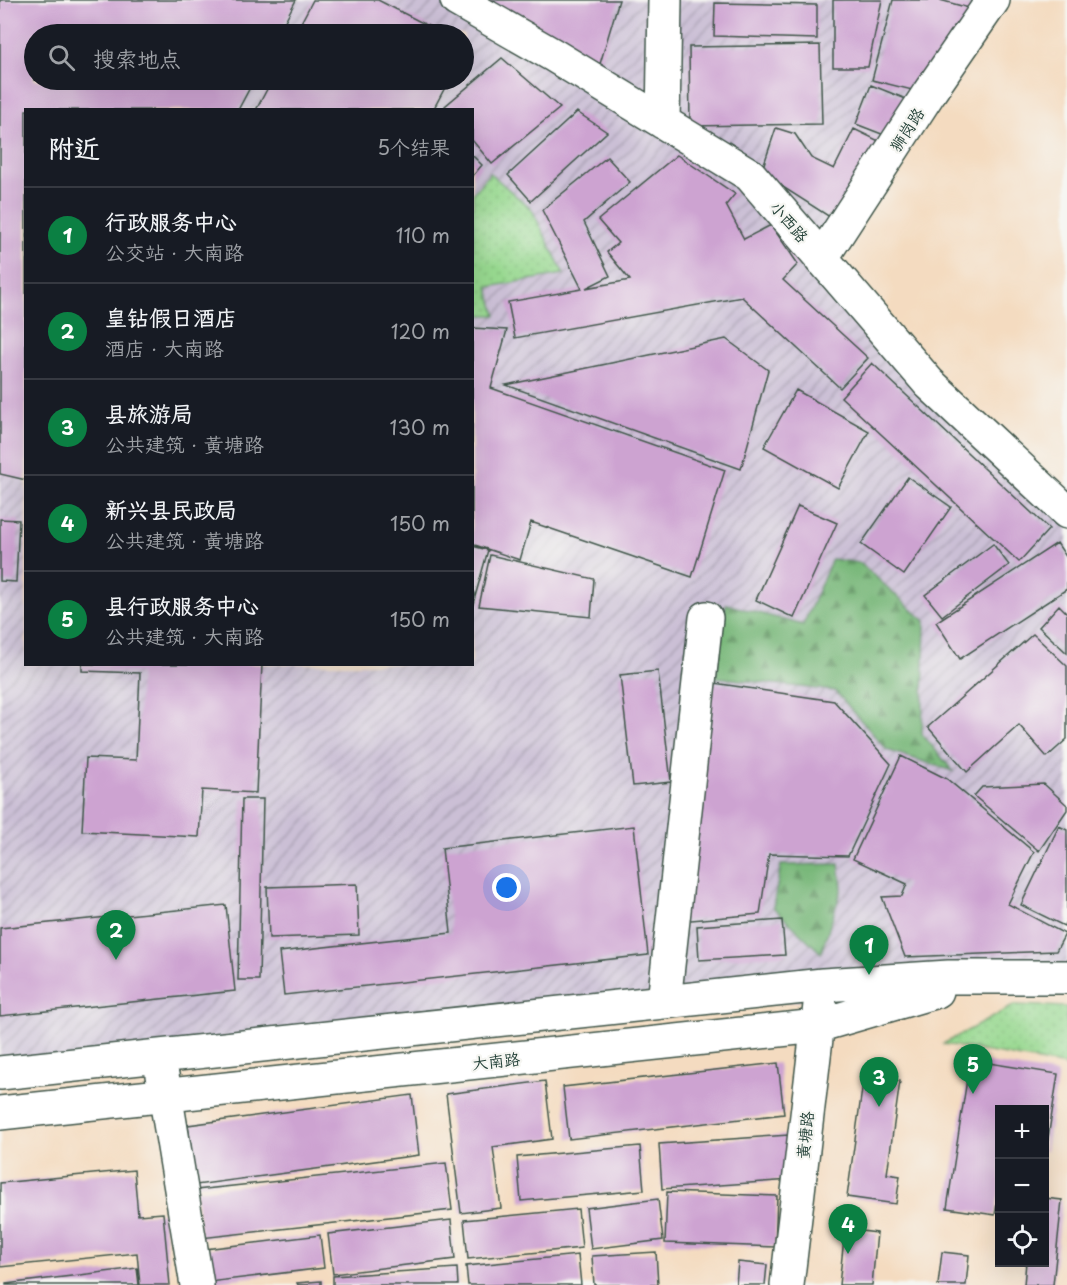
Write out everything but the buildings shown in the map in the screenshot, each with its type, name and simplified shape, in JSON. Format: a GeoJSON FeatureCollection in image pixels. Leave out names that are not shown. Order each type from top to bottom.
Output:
{"type":"FeatureCollection","features":[{"type":"Feature","properties":{"kind":"street","name":"小西路"},"geometry":{"type":"LineString","coordinates":[[457,0],[750,176],[929,383],[1067,512]]}},
{"type":"Feature","properties":{"kind":"street"},"geometry":{"type":"LineString","coordinates":[[663,122],[665,0]]}},
{"type":"Feature","properties":{"kind":"street","name":"狮岗路"},"geometry":{"type":"LineString","coordinates":[[821,259],[993,0]]}},
{"type":"Feature","properties":{"kind":"street"},"geometry":{"type":"LineString","coordinates":[[664,1002],[706,618]]}},
{"type":"Feature","properties":{"kind":"street","name":"大南路"},"geometry":{"type":"LineString","coordinates":[[0,1113],[817,1026],[986,976]]}},
{"type":"Feature","properties":{"kind":"street","name":"大南路"},"geometry":{"type":"LineString","coordinates":[[0,1072],[823,985],[986,976],[1067,977]]}},
{"type":"Feature","properties":{"kind":"street","name":"黄塘路"},"geometry":{"type":"LineString","coordinates":[[787,1285],[823,985]]}},
{"type":"Feature","properties":{"kind":"street"},"geometry":{"type":"LineString","coordinates":[[158,1056],[197,1285]]}},
{"type":"Feature","properties":{"kind":"shaded area"},"geometry":{"type":"Polygon","coordinates":[[[0,0],[993,0],[822,259],[1067,512],[1067,977],[0,1073],[0,0]]]}},
{"type":"Feature","properties":{"kind":"green space"},"geometry":{"type":"Polygon","coordinates":[[[490,173],[532,210],[564,274],[488,287],[496,315],[474,315],[474,192],[490,173]]]}},
{"type":"Feature","properties":{"kind":"green space"},"geometry":{"type":"Polygon","coordinates":[[[832,559],[860,563],[925,621],[922,734],[953,771],[887,750],[835,691],[716,677],[726,604],[803,625],[832,559]]]}},
{"type":"Feature","properties":{"kind":"green space"},"geometry":{"type":"Polygon","coordinates":[[[839,864],[842,888],[821,953],[773,907],[781,865],[839,864]]]}},
{"type":"Feature","properties":{"kind":"green space"},"geometry":{"type":"Polygon","coordinates":[[[1015,1005],[1067,1007],[1067,1066],[943,1044],[1015,1005]]]}},
{"type":"Feature","properties":{"kind":"place","name":"皇钻假日酒店"},"geometry":{"type":"Point","coordinates":[116,960]}},
{"type":"Feature","properties":{"kind":"place","name":"行政服务中心"},"geometry":{"type":"Point","coordinates":[869,975]}},
{"type":"Feature","properties":{"kind":"place","name":"县行政服务中心"},"geometry":{"type":"Point","coordinates":[973,1094]}},
{"type":"Feature","properties":{"kind":"place","name":"县旅游局"},"geometry":{"type":"Point","coordinates":[879,1107]}},
{"type":"Feature","properties":{"kind":"place","name":"新兴县民政局"},"geometry":{"type":"Point","coordinates":[848,1254]}}]}
